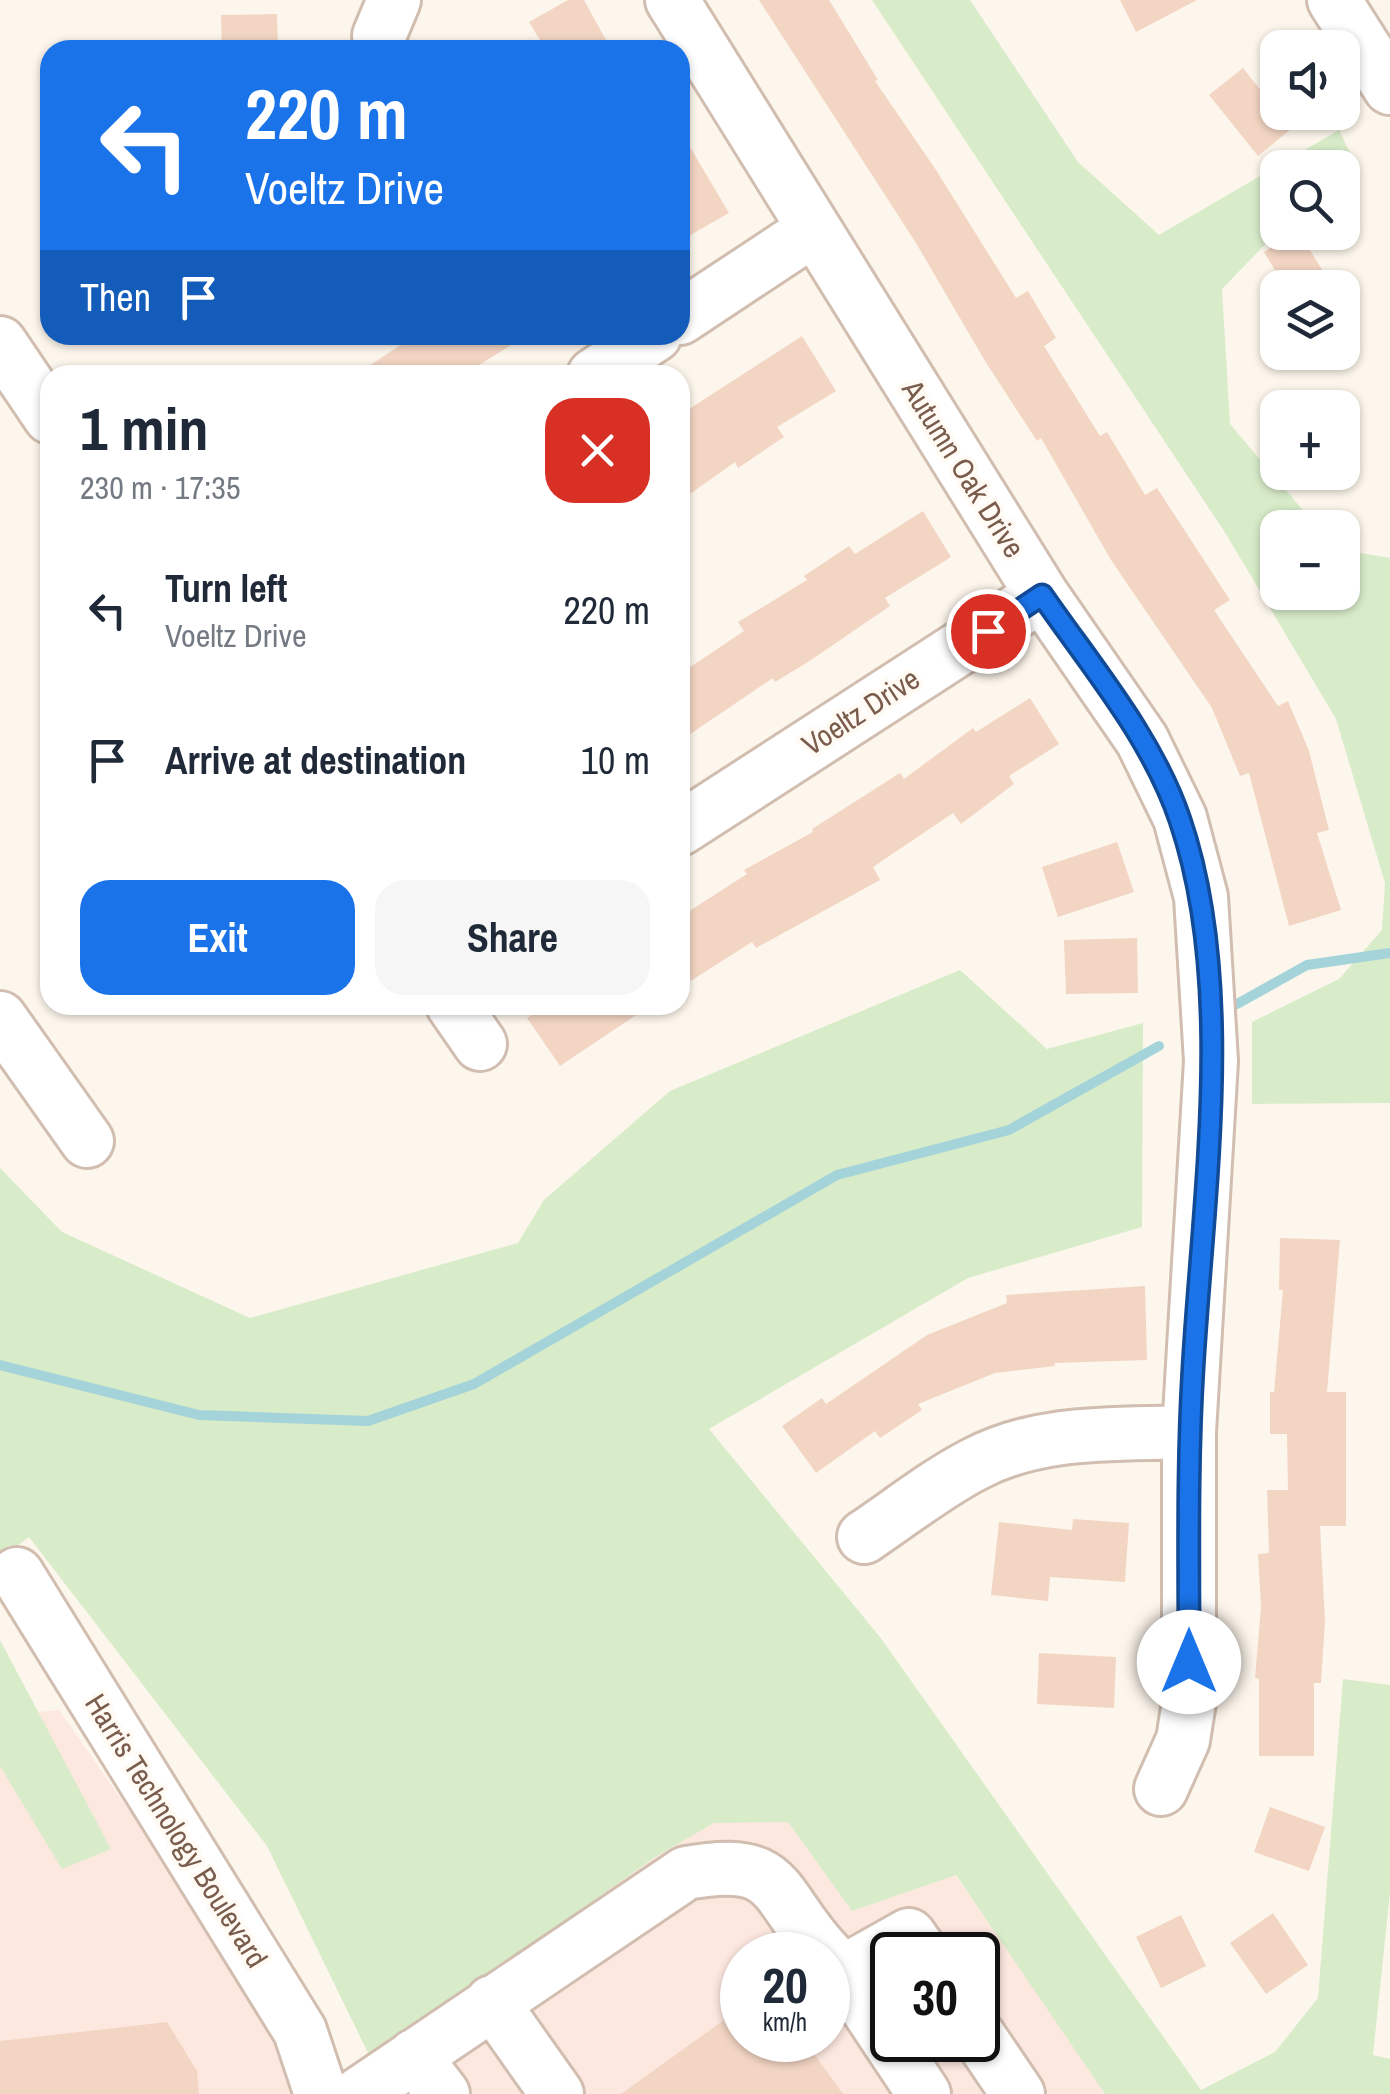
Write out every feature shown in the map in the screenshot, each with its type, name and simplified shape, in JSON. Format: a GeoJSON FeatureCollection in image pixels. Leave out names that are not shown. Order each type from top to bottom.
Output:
{"type":"FeatureCollection","features":[{"type":"Feature","properties":{"kind":"street","name":"Autumn Oak Drive"},"geometry":{"type":"LineString","coordinates":[[672,0],[1042,595],[1142,740],[1180,818],[1201,897],[1212,1061],[1189,1432],[1188,1702],[1183,1740],[1161,1790]]}},
{"type":"Feature","properties":{"kind":"street"},"geometry":{"type":"LineString","coordinates":[[1334,0],[1390,88]]}},
{"type":"Feature","properties":{"kind":"street"},"geometry":{"type":"LineString","coordinates":[[690,311],[814,230]]}},
{"type":"Feature","properties":{"kind":"street"},"geometry":{"type":"LineString","coordinates":[[0,343],[28,408]]}},
{"type":"Feature","properties":{"kind":"street"},"geometry":{"type":"LineString","coordinates":[[609,365],[640,345]]}},
{"type":"Feature","properties":{"kind":"street","name":"Voeltz Drive"},"geometry":{"type":"LineString","coordinates":[[690,822],[1042,595]]}},
{"type":"Feature","properties":{"kind":"street"},"geometry":{"type":"LineString","coordinates":[[0,1018],[87,1142]]}},
{"type":"Feature","properties":{"kind":"street"},"geometry":{"type":"LineString","coordinates":[[864,1537],[976,1463],[1034,1442],[1078,1435],[1189,1432]]}},
{"type":"Feature","properties":{"kind":"street","name":"Harris Technology Boulevard"},"geometry":{"type":"LineString","coordinates":[[16,1574],[300,2032],[321,2094]]}},
{"type":"Feature","properties":{"kind":"street"},"geometry":{"type":"LineString","coordinates":[[359,2094],[429,2075],[492,2002],[686,1874],[726,1866],[768,1877],[810,1932]]}},
{"type":"Feature","properties":{"kind":"street"},"geometry":{"type":"LineString","coordinates":[[850,1987],[924,2094]]}},
{"type":"Feature","properties":{"kind":"street"},"geometry":{"type":"LineString","coordinates":[[492,2002],[557,2094]]}},
{"type":"Feature","properties":{"kind":"street"},"geometry":{"type":"LineString","coordinates":[[997,2062],[1018,2094]]}},
{"type":"Feature","properties":{"kind":"shaded area"},"geometry":{"type":"Polygon","coordinates":[[[59,1710],[249,1982],[294,2094],[0,2094],[0,1716],[59,1710]]]}},
{"type":"Feature","properties":{"kind":"shaded area"},"geometry":{"type":"Polygon","coordinates":[[[788,1822],[852,1911],[955,1875],[996,1932],[870,1932],[870,2062],[1000,2062],[1000,1937],[1113,2094],[317,2094],[657,1856],[714,1823],[788,1822]]]}},
{"type":"Feature","properties":{"kind":"green space"},"geometry":{"type":"Polygon","coordinates":[[[872,0],[970,0],[1078,162],[1159,235],[1260,176],[1260,250],[1222,289],[1230,424],[1260,460],[1260,490],[1286,490],[1303,510],[1260,510],[1260,591],[872,0]]]}},
{"type":"Feature","properties":{"kind":"green space"},"geometry":{"type":"Polygon","coordinates":[[[1339,130],[1349,150],[1305,150],[1339,130]]]}},
{"type":"Feature","properties":{"kind":"green space"},"geometry":{"type":"Polygon","coordinates":[[[1360,553],[1390,558],[1390,1103],[1252,1104],[1252,1022],[1339,979],[1382,930],[1385,883],[1336,719],[1271,610],[1360,610],[1360,553]]]}},
{"type":"Feature","properties":{"kind":"green space"},"geometry":{"type":"Polygon","coordinates":[[[960,970],[1047,1049],[1143,1023],[1142,1227],[968,1278],[709,1429],[880,1637],[1201,2090],[1275,2052],[1318,1998],[1343,1679],[1390,1685],[1390,1892],[1373,2055],[1390,2059],[1390,2094],[1105,2094],[1000,1940],[1000,1932],[995,1932],[956,1875],[852,1911],[788,1822],[714,1823],[657,1856],[370,2057],[267,1846],[29,1537],[0,1559],[0,1168],[62,1232],[250,1318],[518,1243],[544,1200],[670,1091],[960,970]]]}},
{"type":"Feature","properties":{"kind":"green space"},"geometry":{"type":"Polygon","coordinates":[[[0,1640],[111,1849],[62,1869],[0,1766],[0,1640]]]}},
{"type":"Feature","properties":{"kind":"building"},"geometry":{"type":"Polygon","coordinates":[[[568,0],[584,0],[606,40],[540,40],[529,22],[568,0]]]}},
{"type":"Feature","properties":{"kind":"building"},"geometry":{"type":"Polygon","coordinates":[[[759,0],[829,0],[878,80],[875,81],[1016,298],[1028,291],[1056,338],[1044,346],[1100,436],[1107,432],[1145,495],[1157,488],[1230,600],[1214,610],[1278,706],[1288,701],[1309,751],[1329,830],[1317,833],[1341,910],[1289,926],[1249,773],[1240,776],[1212,708],[1111,560],[1041,438],[1037,441],[985,361],[916,243],[759,0]]]}},
{"type":"Feature","properties":{"kind":"building"},"geometry":{"type":"Polygon","coordinates":[[[1120,0],[1197,0],[1136,32],[1120,0]]]}},
{"type":"Feature","properties":{"kind":"building"},"geometry":{"type":"Polygon","coordinates":[[[277,14],[278,40],[222,40],[221,15],[277,14]]]}},
{"type":"Feature","properties":{"kind":"building"},"geometry":{"type":"Polygon","coordinates":[[[1243,68],[1260,90],[1260,130],[1290,130],[1260,150],[1258,156],[1209,95],[1243,68]]]}},
{"type":"Feature","properties":{"kind":"building"},"geometry":{"type":"Polygon","coordinates":[[[690,147],[729,213],[690,235],[690,147]]]}},
{"type":"Feature","properties":{"kind":"building"},"geometry":{"type":"Polygon","coordinates":[[[1310,250],[1322,270],[1275,270],[1264,252],[1310,250]]]}},
{"type":"Feature","properties":{"kind":"building"},"geometry":{"type":"Polygon","coordinates":[[[802,336],[836,391],[777,427],[784,437],[738,468],[735,462],[690,494],[690,409],[802,336]]]}},
{"type":"Feature","properties":{"kind":"building"},"geometry":{"type":"Polygon","coordinates":[[[401,345],[511,345],[479,365],[370,365],[401,345]]]}},
{"type":"Feature","properties":{"kind":"building"},"geometry":{"type":"Polygon","coordinates":[[[923,511],[951,557],[885,598],[890,606],[808,662],[775,682],[773,678],[690,734],[690,667],[744,631],[738,622],[807,580],[804,576],[849,546],[855,554],[923,511]]]}},
{"type":"Feature","properties":{"kind":"building"},"geometry":{"type":"Polygon","coordinates":[[[1030,698],[1059,744],[1009,776],[1014,784],[961,824],[953,813],[873,867],[880,880],[756,948],[752,942],[690,981],[690,911],[747,874],[744,870],[813,832],[812,829],[900,773],[904,779],[973,728],[976,732],[1030,698]]]}},
{"type":"Feature","properties":{"kind":"building"},"geometry":{"type":"Polygon","coordinates":[[[1117,842],[1134,892],[1058,917],[1042,867],[1117,842]]]}},
{"type":"Feature","properties":{"kind":"building"},"geometry":{"type":"Polygon","coordinates":[[[1137,938],[1138,993],[1066,994],[1064,940],[1137,938]]]}},
{"type":"Feature","properties":{"kind":"building"},"geometry":{"type":"Polygon","coordinates":[[[532,1015],[636,1015],[560,1066],[527,1018],[532,1015]]]}},
{"type":"Feature","properties":{"kind":"building"},"geometry":{"type":"Polygon","coordinates":[[[1280,1238],[1340,1240],[1327,1392],[1346,1392],[1346,1526],[1320,1526],[1325,1621],[1321,1683],[1314,1683],[1314,1756],[1259,1756],[1259,1679],[1255,1678],[1261,1607],[1258,1554],[1269,1553],[1267,1490],[1288,1490],[1287,1434],[1270,1434],[1270,1392],[1274,1392],[1283,1290],[1279,1290],[1280,1238]]]}},
{"type":"Feature","properties":{"kind":"building"},"geometry":{"type":"Polygon","coordinates":[[[1145,1286],[1147,1360],[1054,1363],[1055,1366],[995,1373],[918,1404],[922,1410],[880,1438],[875,1431],[816,1473],[782,1426],[822,1398],[826,1404],[927,1335],[1007,1303],[1006,1295],[1145,1286]]]}},
{"type":"Feature","properties":{"kind":"building"},"geometry":{"type":"Polygon","coordinates":[[[1073,1519],[1129,1523],[1125,1582],[1050,1577],[1048,1601],[991,1595],[999,1522],[1072,1530],[1073,1519]]]}},
{"type":"Feature","properties":{"kind":"building"},"geometry":{"type":"Polygon","coordinates":[[[1039,1653],[1116,1657],[1114,1708],[1037,1704],[1039,1653]]]}},
{"type":"Feature","properties":{"kind":"building"},"geometry":{"type":"Polygon","coordinates":[[[1270,1807],[1325,1827],[1309,1871],[1254,1852],[1270,1807]]]}},
{"type":"Feature","properties":{"kind":"building"},"geometry":{"type":"Polygon","coordinates":[[[1273,1913],[1308,1965],[1266,1994],[1230,1943],[1273,1913]]]}},
{"type":"Feature","properties":{"kind":"building"},"geometry":{"type":"Polygon","coordinates":[[[1181,1915],[1206,1966],[1161,1988],[1136,1937],[1181,1915]]]}},
{"type":"Feature","properties":{"kind":"building"},"geometry":{"type":"Polygon","coordinates":[[[167,2022],[197,2071],[199,2094],[0,2094],[0,2041],[167,2022]]]}},
{"type":"Feature","properties":{"kind":"building"},"geometry":{"type":"Polygon","coordinates":[[[720,2023],[720,2062],[820,2062],[843,2094],[621,2094],[720,2023]]]}},
{"type":"Feature","properties":{"kind":"waterway"},"geometry":{"type":"LineString","coordinates":[[1237,1004],[1307,965],[1390,953]]}},
{"type":"Feature","properties":{"kind":"waterway"},"geometry":{"type":"LineString","coordinates":[[0,1365],[199,1415],[368,1421],[474,1384],[837,1175],[1009,1130],[1159,1046]]}},
{"type":"Feature","properties":{"kind":"route"},"geometry":{"type":"LineString","coordinates":[[988,631],[1042,595],[1142,740],[1180,818],[1201,897],[1212,1061],[1189,1432],[1189,1662]]}}]}
